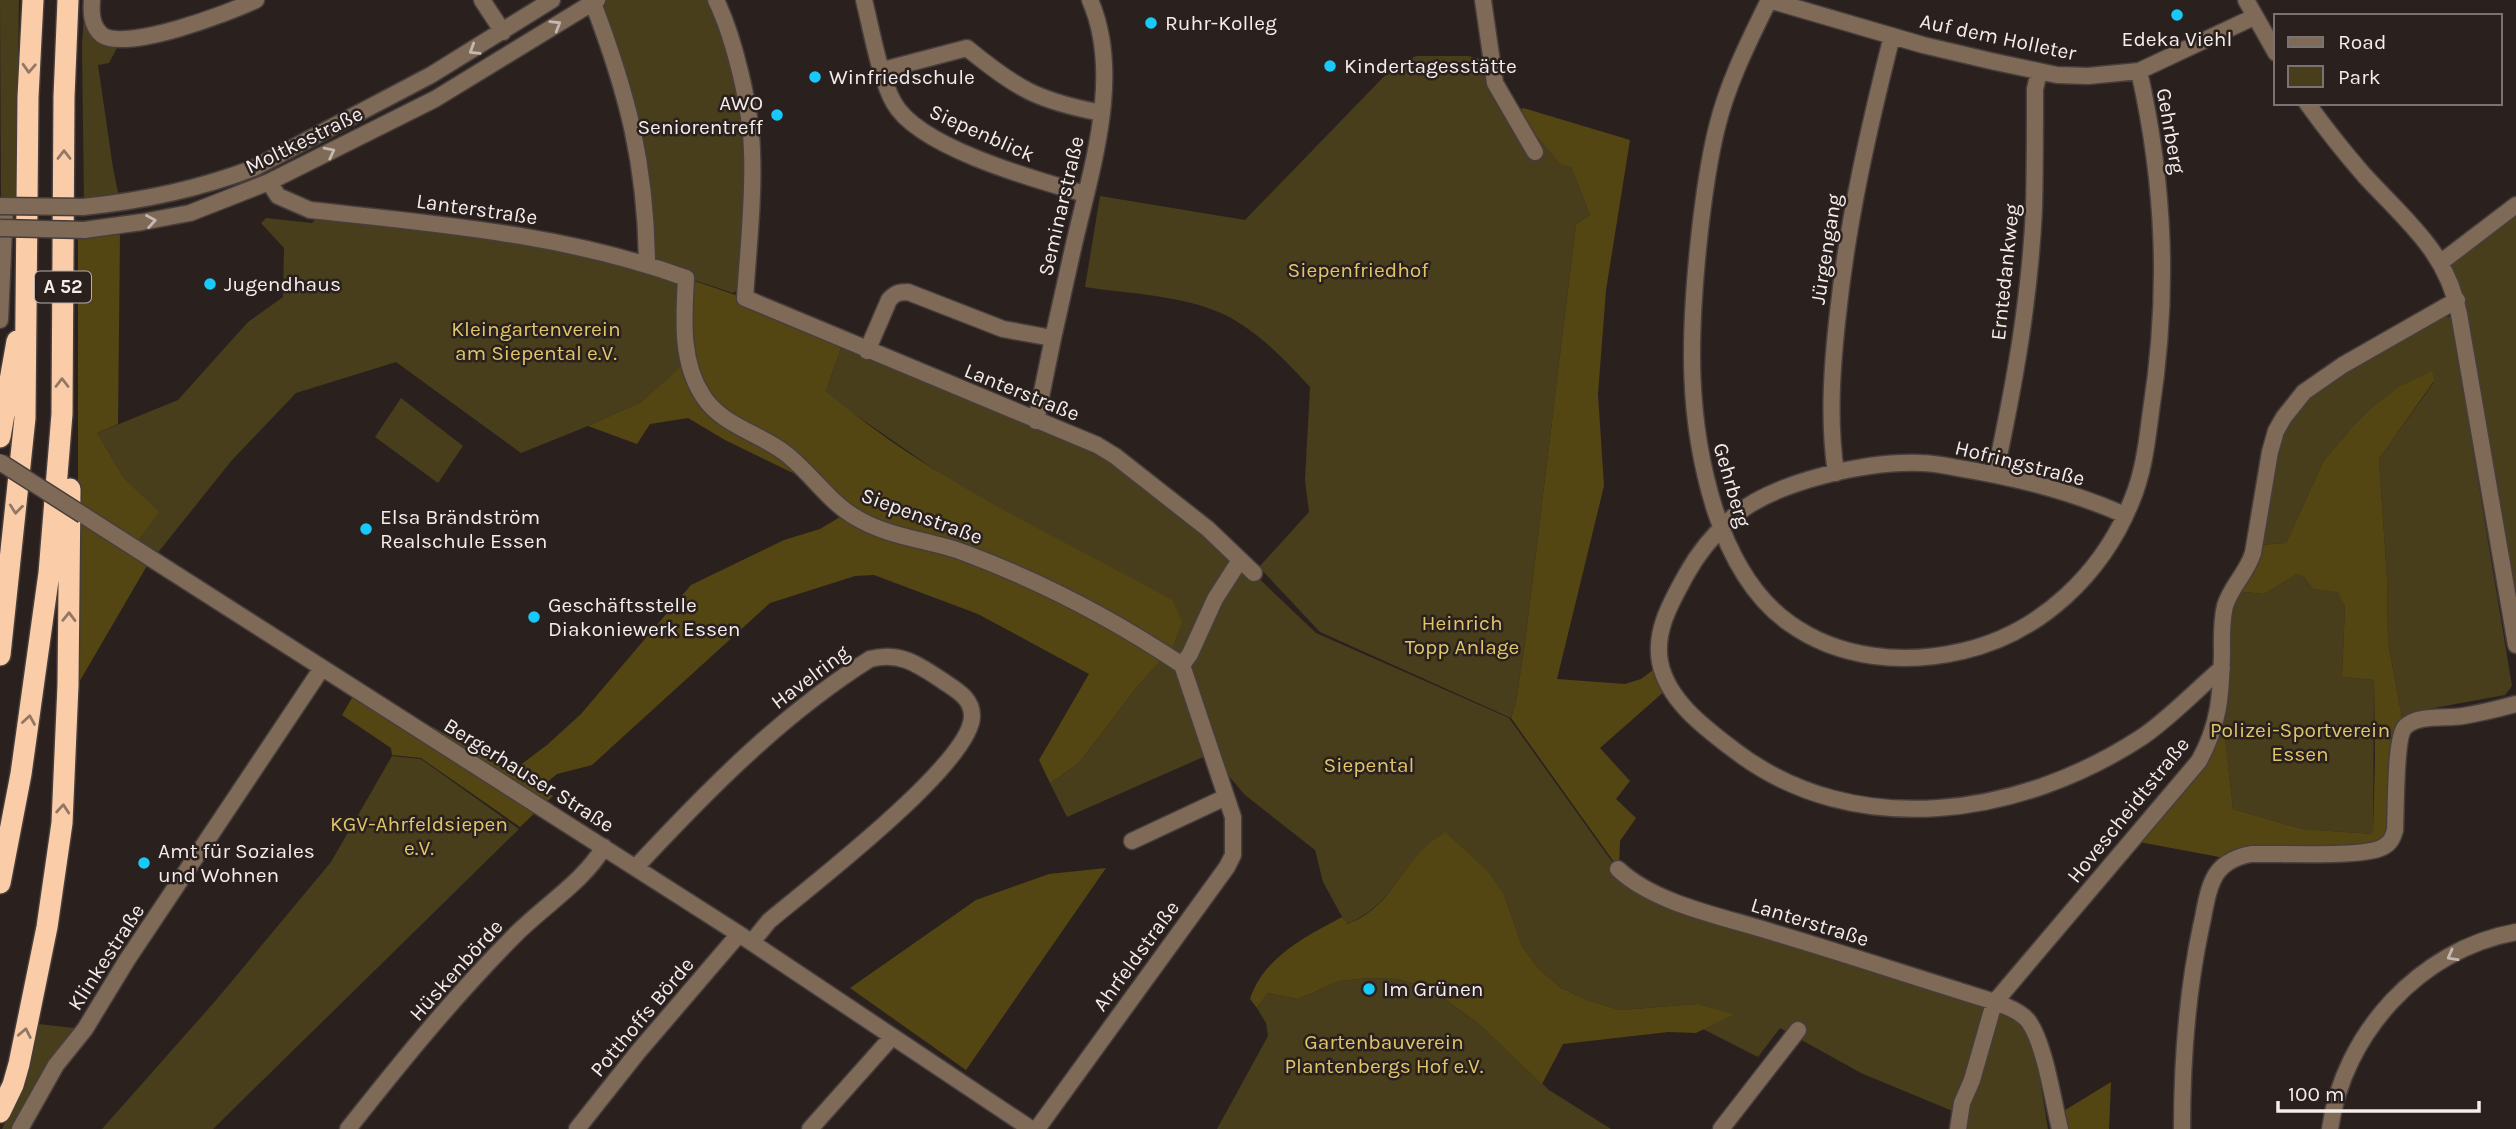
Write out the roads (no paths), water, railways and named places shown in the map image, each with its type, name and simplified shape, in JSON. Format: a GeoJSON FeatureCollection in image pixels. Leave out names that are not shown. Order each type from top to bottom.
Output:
{"type":"FeatureCollection","features":[{"type":"Feature","properties":{"kind":"highway","name":"A 52"},"geometry":{"type":"LineString","coordinates":[[0,655],[25,418],[28,97],[33,0]]}},
{"type":"Feature","properties":{"kind":"highway","name":"A 52"},"geometry":{"type":"LineString","coordinates":[[0,883],[21,774],[49,573],[62,414],[64,97],[68,0]]}},
{"type":"Feature","properties":{"kind":"highway"},"geometry":{"type":"LineString","coordinates":[[0,436],[27,294]]}},
{"type":"Feature","properties":{"kind":"highway"},"geometry":{"type":"LineString","coordinates":[[2,1105],[16,1075],[47,927],[64,801],[71,478],[62,414]]}},
{"type":"Feature","properties":{"kind":"street"},"geometry":{"type":"LineString","coordinates":[[92,0],[93,23],[102,34],[120,41],[175,29],[256,0]]}},
{"type":"Feature","properties":{"kind":"street"},"geometry":{"type":"LineString","coordinates":[[482,0],[503,32]]}},
{"type":"Feature","properties":{"kind":"street","name":"Moltkestraße"},"geometry":{"type":"LineString","coordinates":[[3,206],[110,205],[226,179],[254,168],[431,75],[552,0]]}},
{"type":"Feature","properties":{"kind":"street","name":"Lanterstraße"},"geometry":{"type":"LineString","coordinates":[[716,0],[733,46],[742,83],[752,151],[745,298],[1097,445],[1208,529],[1254,573]]}},
{"type":"Feature","properties":{"kind":"street","name":"Siepenblick"},"geometry":{"type":"LineString","coordinates":[[864,0],[883,70],[895,105],[904,117],[928,134],[991,164],[1085,194]]}},
{"type":"Feature","properties":{"kind":"street","name":"Seminarstraße"},"geometry":{"type":"LineString","coordinates":[[1036,421],[1052,338],[1092,170],[1102,113],[1101,43],[1095,11],[1090,0]]}},
{"type":"Feature","properties":{"kind":"street"},"geometry":{"type":"LineString","coordinates":[[1483,0],[1495,83],[1535,152]]}},
{"type":"Feature","properties":{"kind":"street","name":"Auf dem Holleter"},"geometry":{"type":"LineString","coordinates":[[1769,0],[1892,36],[2039,72],[2088,76],[2139,71],[2254,17]]}},
{"type":"Feature","properties":{"kind":"street","name":"Gehrberg"},"geometry":{"type":"LineString","coordinates":[[1769,0],[1742,56],[1717,128],[1693,304],[1693,407],[1703,469],[1720,530],[1748,581],[1766,604],[1788,623],[1817,640],[1842,650],[1906,659],[1944,655],[1979,647],[2008,635],[2056,606],[2077,587],[2097,563],[2125,515],[2140,477],[2149,426],[2160,357],[2163,285],[2159,188],[2153,139],[2139,71]]}},
{"type":"Feature","properties":{"kind":"street"},"geometry":{"type":"LineString","coordinates":[[2246,0],[2274,50]]}},
{"type":"Feature","properties":{"kind":"street"},"geometry":{"type":"LineString","coordinates":[[595,1],[630,111],[641,163],[647,217],[648,264]]}},
{"type":"Feature","properties":{"kind":"street","name":"Moltkestraße"},"geometry":{"type":"LineString","coordinates":[[2,233],[83,230],[190,213],[269,182],[435,99],[595,1]]}},
{"type":"Feature","properties":{"kind":"street","name":"Jürgengang"},"geometry":{"type":"LineString","coordinates":[[1836,473],[1832,447],[1832,386],[1846,246],[1860,172],[1892,36]]}},
{"type":"Feature","properties":{"kind":"street"},"geometry":{"type":"LineString","coordinates":[[883,70],[967,48],[1021,89],[1065,106],[1102,113]]}},
{"type":"Feature","properties":{"kind":"street","name":"Erntedankweg"},"geometry":{"type":"LineString","coordinates":[[1995,474],[2008,412],[2027,291],[2034,209],[2035,89],[2039,72]]}},
{"type":"Feature","properties":{"kind":"street"},"geometry":{"type":"LineString","coordinates":[[2309,105],[2359,168],[2421,234],[2449,278],[2457,300],[2516,645]]}},
{"type":"Feature","properties":{"kind":"street","name":"Lanterstraße"},"geometry":{"type":"LineString","coordinates":[[269,182],[278,196],[310,210],[518,235],[648,264],[686,278]]}},
{"type":"Feature","properties":{"kind":"street"},"geometry":{"type":"LineString","coordinates":[[2440,263],[2516,205]]}},
{"type":"Feature","properties":{"kind":"street"},"geometry":{"type":"LineString","coordinates":[[0,320],[3,206]]}},
{"type":"Feature","properties":{"kind":"street","name":"Siepenstraße"},"geometry":{"type":"LineString","coordinates":[[686,278],[684,338],[690,364],[701,393],[718,412],[785,453],[857,519],[894,533],[965,553],[1042,586],[1128,631],[1182,664]]}},
{"type":"Feature","properties":{"kind":"street"},"geometry":{"type":"LineString","coordinates":[[867,351],[890,300],[894,294],[901,292],[908,292],[1003,329],[1052,338]]}},
{"type":"Feature","properties":{"kind":"street","name":"Hovescheidtstraße"},"geometry":{"type":"LineString","coordinates":[[1994,1003],[2199,761],[2211,740],[2218,715],[2225,607],[2231,590],[2250,563],[2270,452],[2284,417],[2304,392],[2343,365],[2457,300]]}},
{"type":"Feature","properties":{"kind":"street","name":"Bergerhauser Straße"},"geometry":{"type":"LineString","coordinates":[[0,462],[636,867],[1031,1129]]}},
{"type":"Feature","properties":{"kind":"street","name":"Hofringstraße"},"geometry":{"type":"LineString","coordinates":[[2125,515],[2102,505],[1995,474],[1923,463],[1870,466],[1836,473],[1776,492],[1735,515],[1695,560],[1666,615],[1658,647],[1664,677],[1680,702],[1719,739],[1749,762],[1789,784],[1824,797],[1863,806],[1955,808],[2008,797],[2085,769],[2144,735],[2174,712],[2222,668]]}},
{"type":"Feature","properties":{"kind":"street"},"geometry":{"type":"LineString","coordinates":[[1182,664],[1215,599],[1240,560]]}},
{"type":"Feature","properties":{"kind":"street","name":"Havelring"},"geometry":{"type":"LineString","coordinates":[[636,867],[739,761],[802,708],[870,659],[884,655],[910,660],[961,693],[968,702],[972,719],[958,748],[938,774],[910,802],[769,921],[745,938]]}},
{"type":"Feature","properties":{"kind":"street","name":"Ahrfeldstraße"},"geometry":{"type":"LineString","coordinates":[[1037,1129],[1227,867],[1233,855],[1233,817],[1182,664]]}},
{"type":"Feature","properties":{"kind":"street","name":"Klinkestraße"},"geometry":{"type":"LineString","coordinates":[[20,1129],[56,1065],[85,1029],[135,949],[322,668]]}},
{"type":"Feature","properties":{"kind":"street"},"geometry":{"type":"LineString","coordinates":[[2182,1129],[2187,1017],[2208,896],[2218,871],[2233,859],[2251,854],[2363,852],[2385,847],[2395,830],[2399,742],[2404,727],[2425,719],[2460,716],[2516,704]]}},
{"type":"Feature","properties":{"kind":"street"},"geometry":{"type":"LineString","coordinates":[[1132,841],[1226,797]]}},
{"type":"Feature","properties":{"kind":"street","name":"Hüskenbörde"},"geometry":{"type":"LineString","coordinates":[[348,1129],[388,1078],[485,966],[589,868],[604,847]]}},
{"type":"Feature","properties":{"kind":"street","name":"Lanterstraße"},"geometry":{"type":"LineString","coordinates":[[1618,869],[1631,881],[1682,904],[2019,1013],[2033,1030],[2060,1129]]}},
{"type":"Feature","properties":{"kind":"street"},"geometry":{"type":"LineString","coordinates":[[2330,1129],[2348,1067],[2367,1032],[2392,1000],[2444,960],[2488,939],[2516,932]]}},
{"type":"Feature","properties":{"kind":"street","name":"Potthoffs Börde"},"geometry":{"type":"LineString","coordinates":[[577,1129],[638,1052],[745,938]]}},
{"type":"Feature","properties":{"kind":"street"},"geometry":{"type":"LineString","coordinates":[[1958,1129],[1962,1103],[1972,1080],[1994,1003]]}},
{"type":"Feature","properties":{"kind":"street"},"geometry":{"type":"LineString","coordinates":[[1721,1129],[1798,1030]]}},
{"type":"Feature","properties":{"kind":"street"},"geometry":{"type":"LineString","coordinates":[[810,1129],[892,1037]]}},
{"type":"Feature","properties":{"kind":"place","name":"Edeka Viehl"},"geometry":{"type":"Point","coordinates":[2177,15]}},
{"type":"Feature","properties":{"kind":"place","name":"Ruhr-Kolleg"},"geometry":{"type":"Point","coordinates":[1151,23]}},
{"type":"Feature","properties":{"kind":"place","name":"Kindertagesstätte"},"geometry":{"type":"Point","coordinates":[1330,66]}},
{"type":"Feature","properties":{"kind":"place","name":"Winfriedschule"},"geometry":{"type":"Point","coordinates":[815,77]}},
{"type":"Feature","properties":{"kind":"place","name":"AWO Seniorentreff"},"geometry":{"type":"Point","coordinates":[777,115]}},
{"type":"Feature","properties":{"kind":"place","name":"Jugendhaus"},"geometry":{"type":"Point","coordinates":[210,284]}},
{"type":"Feature","properties":{"kind":"place","name":"Elsa Brändström Realschule Essen"},"geometry":{"type":"Point","coordinates":[366,529]}},
{"type":"Feature","properties":{"kind":"place","name":"Geschäftsstelle Diakoniewerk Essen"},"geometry":{"type":"Point","coordinates":[534,617]}},
{"type":"Feature","properties":{"kind":"place","name":"Amt für Soziales und Wohnen"},"geometry":{"type":"Point","coordinates":[144,863]}},
{"type":"Feature","properties":{"kind":"place","name":"Im Grünen"},"geometry":{"type":"Point","coordinates":[1369,989]}},
{"type":"Feature","properties":{"kind":"park label","name":"Siepenfriedhof"},"geometry":{"type":"Point","coordinates":[1358,270]}},
{"type":"Feature","properties":{"kind":"park label","name":"Kleingartenverein am Siepental e.V."},"geometry":{"type":"Point","coordinates":[536,341]}},
{"type":"Feature","properties":{"kind":"park label","name":"Heinrich Topp Anlage"},"geometry":{"type":"Point","coordinates":[1462,635]}},
{"type":"Feature","properties":{"kind":"park label","name":"Polizei-Sportverein Essen"},"geometry":{"type":"Point","coordinates":[2300,742]}},
{"type":"Feature","properties":{"kind":"park label","name":"Siepental"},"geometry":{"type":"Point","coordinates":[1369,765]}},
{"type":"Feature","properties":{"kind":"park label","name":"KGV-Ahrfeldsiepen e.V."},"geometry":{"type":"Point","coordinates":[419,836]}},
{"type":"Feature","properties":{"kind":"park label","name":"Gartenbauverein Plantenbergs Hof e.V."},"geometry":{"type":"Point","coordinates":[1384,1054]}}]}
